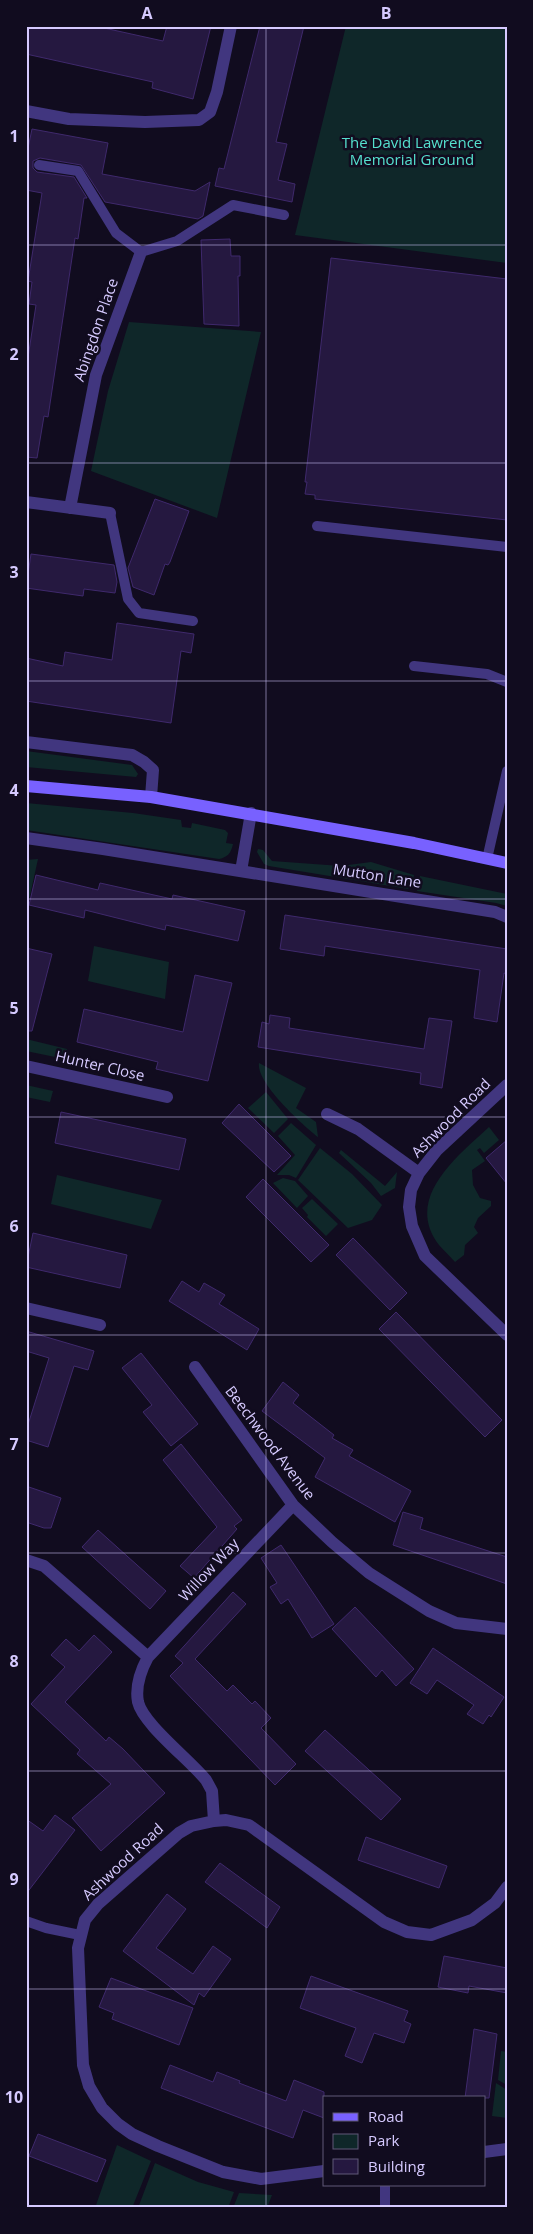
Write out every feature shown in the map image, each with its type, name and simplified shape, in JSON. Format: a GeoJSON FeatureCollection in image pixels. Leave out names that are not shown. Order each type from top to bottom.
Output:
{"type":"FeatureCollection","features":[{"type":"Feature","properties":{"kind":"main road"},"geometry":{"type":"LineString","coordinates":[[26,786],[150,797],[251,813],[420,844],[507,864]]}},
{"type":"Feature","properties":{"kind":"street"},"geometry":{"type":"LineString","coordinates":[[26,111],[69,119],[146,122],[199,120],[210,112],[217,92],[232,26]]}},
{"type":"Feature","properties":{"kind":"street","name":"Abingdon Place"},"geometry":{"type":"LineString","coordinates":[[70,508],[96,375],[141,252]]}},
{"type":"Feature","properties":{"kind":"street"},"geometry":{"type":"LineString","coordinates":[[26,502],[110,513]]}},
{"type":"Feature","properties":{"kind":"street"},"geometry":{"type":"LineString","coordinates":[[26,742],[132,755],[153,770],[150,797]]}},
{"type":"Feature","properties":{"kind":"street"},"geometry":{"type":"LineString","coordinates":[[241,871],[251,813]]}},
{"type":"Feature","properties":{"kind":"street","name":"Mutton Lane"},"geometry":{"type":"LineString","coordinates":[[26,838],[496,912],[507,918]]}},
{"type":"Feature","properties":{"kind":"street","name":"Hunter Close"},"geometry":{"type":"LineString","coordinates":[[26,1066],[167,1097]]}},
{"type":"Feature","properties":{"kind":"street","name":"Ashwood Road"},"geometry":{"type":"LineString","coordinates":[[507,1085],[437,1150],[419,1174],[411,1190],[409,1207],[412,1226],[425,1256],[507,1335]]}},
{"type":"Feature","properties":{"kind":"street","name":"Ashwood Road"},"geometry":{"type":"LineString","coordinates":[[327,1114],[358,1129],[419,1174]]}},
{"type":"Feature","properties":{"kind":"street"},"geometry":{"type":"LineString","coordinates":[[26,1308],[100,1325]]}},
{"type":"Feature","properties":{"kind":"street","name":"Beechwood Avenue"},"geometry":{"type":"LineString","coordinates":[[194,1367],[293,1504],[332,1542],[369,1573],[429,1611],[456,1623],[507,1629]]}},
{"type":"Feature","properties":{"kind":"street","name":"Willow Way"},"geometry":{"type":"LineString","coordinates":[[214,1820],[212,1791],[206,1780],[153,1726],[141,1709],[138,1701],[138,1684],[142,1668],[148,1657],[293,1504]]}},
{"type":"Feature","properties":{"kind":"street"},"geometry":{"type":"LineString","coordinates":[[26,1560],[44,1566],[148,1657]]}},
{"type":"Feature","properties":{"kind":"street","name":"Ashwood Road"},"geometry":{"type":"LineString","coordinates":[[323,2171],[261,2179],[223,2172],[132,2134],[118,2124],[102,2108],[89,2086],[83,2065],[78,1948],[85,1920],[98,1904],[170,1839],[191,1826],[214,1820],[226,1820],[249,1825],[377,1918],[406,1932],[431,1935],[472,1920],[494,1903],[507,1887]]}},
{"type":"Feature","properties":{"kind":"street"},"geometry":{"type":"LineString","coordinates":[[486,2152],[507,2149]]}},
{"type":"Feature","properties":{"kind":"lane"},"geometry":{"type":"LineString","coordinates":[[40,165],[78,171],[116,233],[141,252],[176,241],[233,204],[284,215]]}},
{"type":"Feature","properties":{"kind":"lane"},"geometry":{"type":"LineString","coordinates":[[110,513],[128,599],[139,613],[193,621]]}},
{"type":"Feature","properties":{"kind":"lane"},"geometry":{"type":"LineString","coordinates":[[317,526],[507,547]]}},
{"type":"Feature","properties":{"kind":"lane"},"geometry":{"type":"LineString","coordinates":[[414,666],[487,674],[507,682]]}},
{"type":"Feature","properties":{"kind":"lane"},"geometry":{"type":"LineString","coordinates":[[487,859],[507,771]]}},
{"type":"Feature","properties":{"kind":"lane"},"geometry":{"type":"LineString","coordinates":[[26,1921],[46,1928],[80,1935]]}},
{"type":"Feature","properties":{"kind":"lane"},"geometry":{"type":"LineString","coordinates":[[385,2186],[385,2208]]}},
{"type":"Feature","properties":{"kind":"green space","name":"The David Lawrence Memorial Ground"},"geometry":{"type":"Polygon","coordinates":[[[346,26],[507,26],[507,263],[295,235],[346,26]]]}},
{"type":"Feature","properties":{"kind":"green space"},"geometry":{"type":"Polygon","coordinates":[[[129,322],[261,332],[217,518],[91,471],[108,391],[129,322]]]}},
{"type":"Feature","properties":{"kind":"green space"},"geometry":{"type":"Polygon","coordinates":[[[26,751],[132,765],[138,774],[136,777],[26,767],[26,751]]]}},
{"type":"Feature","properties":{"kind":"green space"},"geometry":{"type":"Polygon","coordinates":[[[26,803],[133,813],[181,820],[182,827],[191,828],[192,823],[225,830],[228,833],[226,843],[233,844],[229,854],[219,859],[26,830],[26,803]]]}},
{"type":"Feature","properties":{"kind":"green space"},"geometry":{"type":"Polygon","coordinates":[[[258,849],[263,850],[272,861],[341,866],[371,862],[414,875],[412,886],[408,889],[269,866],[264,864],[257,852],[258,849]]]}},
{"type":"Feature","properties":{"kind":"green space"},"geometry":{"type":"Polygon","coordinates":[[[38,859],[26,913],[26,860],[38,859]]]}},
{"type":"Feature","properties":{"kind":"green space"},"geometry":{"type":"Polygon","coordinates":[[[420,876],[507,894],[507,906],[417,891],[420,876]]]}},
{"type":"Feature","properties":{"kind":"green space"},"geometry":{"type":"Polygon","coordinates":[[[94,946],[169,962],[165,999],[88,981],[94,946]]]}},
{"type":"Feature","properties":{"kind":"green space"},"geometry":{"type":"Polygon","coordinates":[[[26,1039],[67,1049],[65,1059],[26,1051],[26,1039]]]}},
{"type":"Feature","properties":{"kind":"green space"},"geometry":{"type":"Polygon","coordinates":[[[259,1063],[306,1088],[296,1108],[316,1122],[318,1137],[292,1114],[272,1092],[260,1071],[259,1063]]]}},
{"type":"Feature","properties":{"kind":"green space"},"geometry":{"type":"Polygon","coordinates":[[[26,1085],[53,1091],[50,1102],[26,1097],[26,1085]]]}},
{"type":"Feature","properties":{"kind":"green space"},"geometry":{"type":"Polygon","coordinates":[[[266,1092],[288,1119],[274,1133],[248,1108],[266,1092]]]}},
{"type":"Feature","properties":{"kind":"green space"},"geometry":{"type":"Polygon","coordinates":[[[291,1123],[316,1145],[296,1178],[289,1175],[277,1175],[295,1155],[278,1136],[291,1123]]]}},
{"type":"Feature","properties":{"kind":"green space"},"geometry":{"type":"Polygon","coordinates":[[[489,1127],[499,1140],[484,1153],[480,1148],[477,1150],[485,1161],[472,1170],[473,1185],[480,1198],[491,1201],[491,1206],[478,1218],[474,1227],[478,1233],[465,1245],[464,1255],[455,1262],[439,1245],[430,1228],[427,1211],[431,1195],[439,1179],[450,1165],[489,1127]]]}},
{"type":"Feature","properties":{"kind":"green space"},"geometry":{"type":"Polygon","coordinates":[[[320,1148],[352,1174],[382,1205],[372,1220],[348,1228],[298,1180],[320,1148]]]}},
{"type":"Feature","properties":{"kind":"green space"},"geometry":{"type":"Polygon","coordinates":[[[341,1150],[385,1186],[397,1172],[395,1188],[381,1196],[371,1183],[339,1153],[341,1150]]]}},
{"type":"Feature","properties":{"kind":"green space"},"geometry":{"type":"Polygon","coordinates":[[[57,1175],[162,1200],[151,1229],[51,1204],[57,1175]]]}},
{"type":"Feature","properties":{"kind":"green space"},"geometry":{"type":"Polygon","coordinates":[[[283,1178],[295,1181],[308,1196],[297,1208],[273,1183],[283,1178]]]}},
{"type":"Feature","properties":{"kind":"green space"},"geometry":{"type":"Polygon","coordinates":[[[312,1199],[338,1224],[326,1236],[307,1217],[308,1215],[302,1208],[312,1199]]]}},
{"type":"Feature","properties":{"kind":"green space"},"geometry":{"type":"Polygon","coordinates":[[[501,2051],[507,2052],[507,2085],[498,2080],[501,2051]]]}},
{"type":"Feature","properties":{"kind":"green space"},"geometry":{"type":"Polygon","coordinates":[[[496,2083],[507,2090],[507,2118],[492,2116],[496,2083]]]}},
{"type":"Feature","properties":{"kind":"green space"},"geometry":{"type":"Polygon","coordinates":[[[117,2145],[151,2161],[132,2208],[95,2208],[117,2145]]]}},
{"type":"Feature","properties":{"kind":"green space"},"geometry":{"type":"Polygon","coordinates":[[[155,2163],[198,2182],[234,2192],[228,2208],[138,2208],[155,2163]]]}},
{"type":"Feature","properties":{"kind":"green space"},"geometry":{"type":"Polygon","coordinates":[[[239,2193],[272,2195],[267,2208],[233,2208],[239,2193]]]}},
{"type":"Feature","properties":{"kind":"building"},"geometry":{"type":"Polygon","coordinates":[[[26,26],[95,26],[163,41],[167,26],[211,26],[193,99],[152,88],[153,82],[26,54],[26,26]]]}},
{"type":"Feature","properties":{"kind":"building"},"geometry":{"type":"Polygon","coordinates":[[[260,26],[304,26],[276,142],[287,144],[278,180],[295,184],[292,202],[215,186],[219,168],[224,169],[260,26]]]}},
{"type":"Feature","properties":{"kind":"building"},"geometry":{"type":"Polygon","coordinates":[[[32,129],[108,143],[102,174],[195,191],[210,182],[203,216],[198,219],[105,202],[81,165],[40,158],[33,161],[33,168],[37,172],[74,177],[87,198],[84,198],[78,239],[75,238],[48,417],[44,416],[37,458],[26,457],[26,371],[36,305],[29,304],[32,282],[28,281],[42,193],[26,190],[26,158],[32,129]]]}},
{"type":"Feature","properties":{"kind":"building"},"geometry":{"type":"Polygon","coordinates":[[[230,239],[231,256],[240,256],[240,276],[238,276],[239,326],[204,324],[201,240],[230,239]]]}},
{"type":"Feature","properties":{"kind":"building"},"geometry":{"type":"Polygon","coordinates":[[[331,258],[507,279],[507,520],[315,499],[315,495],[305,494],[331,258]]]}},
{"type":"Feature","properties":{"kind":"building"},"geometry":{"type":"Polygon","coordinates":[[[155,499],[189,511],[170,562],[168,565],[165,564],[154,595],[133,587],[128,568],[155,499]]]}},
{"type":"Feature","properties":{"kind":"building"},"geometry":{"type":"Polygon","coordinates":[[[31,554],[114,565],[117,582],[115,593],[84,589],[83,596],[26,588],[31,554]]]}},
{"type":"Feature","properties":{"kind":"building"},"geometry":{"type":"Polygon","coordinates":[[[117,623],[194,634],[191,653],[181,651],[171,723],[26,701],[26,658],[63,666],[65,652],[112,660],[117,623]]]}},
{"type":"Feature","properties":{"kind":"building"},"geometry":{"type":"Polygon","coordinates":[[[36,875],[98,890],[100,883],[172,899],[173,895],[245,911],[238,941],[166,925],[165,930],[85,910],[84,918],[29,905],[36,875]]]}},
{"type":"Feature","properties":{"kind":"building"},"geometry":{"type":"Polygon","coordinates":[[[285,915],[507,949],[507,974],[504,973],[497,1022],[474,1018],[480,970],[325,946],[324,956],[280,949],[285,915]]]}},
{"type":"Feature","properties":{"kind":"building"},"geometry":{"type":"Polygon","coordinates":[[[26,948],[52,954],[32,1031],[26,1031],[26,948]]]}},
{"type":"Feature","properties":{"kind":"building"},"geometry":{"type":"Polygon","coordinates":[[[195,975],[232,983],[208,1081],[156,1069],[158,1062],[77,1042],[84,1009],[183,1032],[195,975]]]}},
{"type":"Feature","properties":{"kind":"building"},"geometry":{"type":"Polygon","coordinates":[[[270,1015],[290,1018],[289,1028],[424,1049],[429,1018],[452,1021],[442,1088],[420,1084],[421,1073],[258,1047],[262,1022],[269,1024],[270,1015]]]}},
{"type":"Feature","properties":{"kind":"building"},"geometry":{"type":"Polygon","coordinates":[[[239,1104],[291,1156],[274,1172],[222,1123],[239,1104]]]}},
{"type":"Feature","properties":{"kind":"building"},"geometry":{"type":"Polygon","coordinates":[[[61,1112],[186,1139],[179,1170],[55,1143],[61,1112]]]}},
{"type":"Feature","properties":{"kind":"building"},"geometry":{"type":"Polygon","coordinates":[[[507,1140],[507,1184],[486,1158],[507,1140]]]}},
{"type":"Feature","properties":{"kind":"building"},"geometry":{"type":"Polygon","coordinates":[[[263,1179],[329,1245],[311,1262],[246,1197],[263,1179]]]}},
{"type":"Feature","properties":{"kind":"building"},"geometry":{"type":"Polygon","coordinates":[[[33,1233],[127,1255],[120,1288],[26,1267],[33,1233]]]}},
{"type":"Feature","properties":{"kind":"building"},"geometry":{"type":"Polygon","coordinates":[[[353,1238],[407,1293],[390,1310],[336,1255],[353,1238]]]}},
{"type":"Feature","properties":{"kind":"building"},"geometry":{"type":"Polygon","coordinates":[[[182,1281],[199,1292],[204,1283],[225,1295],[219,1304],[259,1329],[247,1350],[169,1301],[182,1281]]]}},
{"type":"Feature","properties":{"kind":"building"},"geometry":{"type":"Polygon","coordinates":[[[396,1312],[502,1420],[485,1437],[379,1329],[396,1312]]]}},
{"type":"Feature","properties":{"kind":"building"},"geometry":{"type":"Polygon","coordinates":[[[26,1331],[94,1351],[88,1370],[74,1366],[48,1447],[26,1440],[26,1431],[49,1358],[26,1351],[26,1331]]]}},
{"type":"Feature","properties":{"kind":"building"},"geometry":{"type":"Polygon","coordinates":[[[141,1353],[198,1424],[171,1446],[143,1412],[152,1405],[122,1368],[141,1353]]]}},
{"type":"Feature","properties":{"kind":"building"},"geometry":{"type":"Polygon","coordinates":[[[283,1382],[299,1395],[293,1403],[334,1435],[332,1438],[353,1450],[349,1456],[411,1491],[395,1522],[315,1477],[325,1458],[262,1411],[283,1382]]]}},
{"type":"Feature","properties":{"kind":"building"},"geometry":{"type":"Polygon","coordinates":[[[181,1444],[242,1520],[234,1526],[237,1529],[194,1578],[180,1566],[217,1527],[163,1460],[181,1444]]]}},
{"type":"Feature","properties":{"kind":"building"},"geometry":{"type":"Polygon","coordinates":[[[26,1486],[61,1498],[51,1528],[44,1528],[26,1522],[26,1486]]]}},
{"type":"Feature","properties":{"kind":"building"},"geometry":{"type":"Polygon","coordinates":[[[403,1512],[423,1518],[420,1529],[507,1557],[507,1584],[393,1545],[403,1512]]]}},
{"type":"Feature","properties":{"kind":"building"},"geometry":{"type":"Polygon","coordinates":[[[98,1530],[166,1591],[150,1609],[82,1547],[98,1530]]]}},
{"type":"Feature","properties":{"kind":"building"},"geometry":{"type":"Polygon","coordinates":[[[281,1545],[334,1624],[312,1638],[288,1599],[281,1604],[270,1587],[277,1583],[261,1558],[281,1545]]]}},
{"type":"Feature","properties":{"kind":"building"},"geometry":{"type":"Polygon","coordinates":[[[233,1592],[246,1604],[195,1659],[227,1691],[233,1685],[252,1704],[255,1701],[271,1718],[261,1728],[296,1764],[275,1785],[170,1676],[183,1663],[175,1656],[233,1592]]]}},
{"type":"Feature","properties":{"kind":"building"},"geometry":{"type":"Polygon","coordinates":[[[355,1607],[414,1669],[396,1686],[382,1670],[376,1677],[332,1629],[355,1607]]]}},
{"type":"Feature","properties":{"kind":"building"},"geometry":{"type":"Polygon","coordinates":[[[94,1635],[112,1652],[65,1702],[106,1741],[109,1737],[123,1749],[165,1793],[101,1851],[72,1818],[111,1784],[77,1754],[80,1750],[31,1704],[65,1667],[51,1655],[66,1639],[79,1651],[94,1635]]]}},
{"type":"Feature","properties":{"kind":"building"},"geometry":{"type":"Polygon","coordinates":[[[433,1648],[504,1697],[491,1717],[489,1715],[483,1724],[467,1714],[474,1705],[437,1680],[427,1694],[410,1683],[433,1648]]]}},
{"type":"Feature","properties":{"kind":"building"},"geometry":{"type":"Polygon","coordinates":[[[325,1730],[401,1799],[381,1820],[305,1751],[325,1730]]]}},
{"type":"Feature","properties":{"kind":"building"},"geometry":{"type":"Polygon","coordinates":[[[55,1815],[75,1830],[26,1894],[26,1819],[43,1831],[55,1815]]]}},
{"type":"Feature","properties":{"kind":"building"},"geometry":{"type":"Polygon","coordinates":[[[366,1837],[447,1866],[439,1888],[358,1860],[366,1837]]]}},
{"type":"Feature","properties":{"kind":"building"},"geometry":{"type":"Polygon","coordinates":[[[220,1863],[280,1907],[267,1928],[205,1882],[220,1863]]]}},
{"type":"Feature","properties":{"kind":"building"},"geometry":{"type":"Polygon","coordinates":[[[167,1894],[186,1909],[156,1948],[193,1974],[213,1946],[231,1959],[204,1997],[199,1993],[194,2005],[123,1951],[167,1894]]]}},
{"type":"Feature","properties":{"kind":"building"},"geometry":{"type":"Polygon","coordinates":[[[444,1956],[507,1968],[507,1993],[469,1986],[468,1993],[438,1987],[444,1956]]]}},
{"type":"Feature","properties":{"kind":"building"},"geometry":{"type":"Polygon","coordinates":[[[311,1976],[408,2011],[404,2021],[411,2024],[404,2043],[374,2033],[362,2063],[345,2056],[356,2028],[300,2008],[311,1976]]]}},
{"type":"Feature","properties":{"kind":"building"},"geometry":{"type":"Polygon","coordinates":[[[111,1978],[193,2008],[179,2045],[112,2019],[114,2013],[99,2007],[111,1978]]]}},
{"type":"Feature","properties":{"kind":"building"},"geometry":{"type":"Polygon","coordinates":[[[474,2029],[497,2034],[489,2098],[486,2098],[486,2096],[465,2096],[474,2029]]]}},
{"type":"Feature","properties":{"kind":"building"},"geometry":{"type":"Polygon","coordinates":[[[170,2065],[213,2082],[217,2072],[240,2081],[239,2083],[286,2101],[294,2080],[324,2092],[323,2118],[303,2110],[293,2138],[161,2088],[170,2065]]]}},
{"type":"Feature","properties":{"kind":"building"},"geometry":{"type":"Polygon","coordinates":[[[38,2134],[106,2160],[97,2182],[29,2156],[38,2134]]]}}]}
